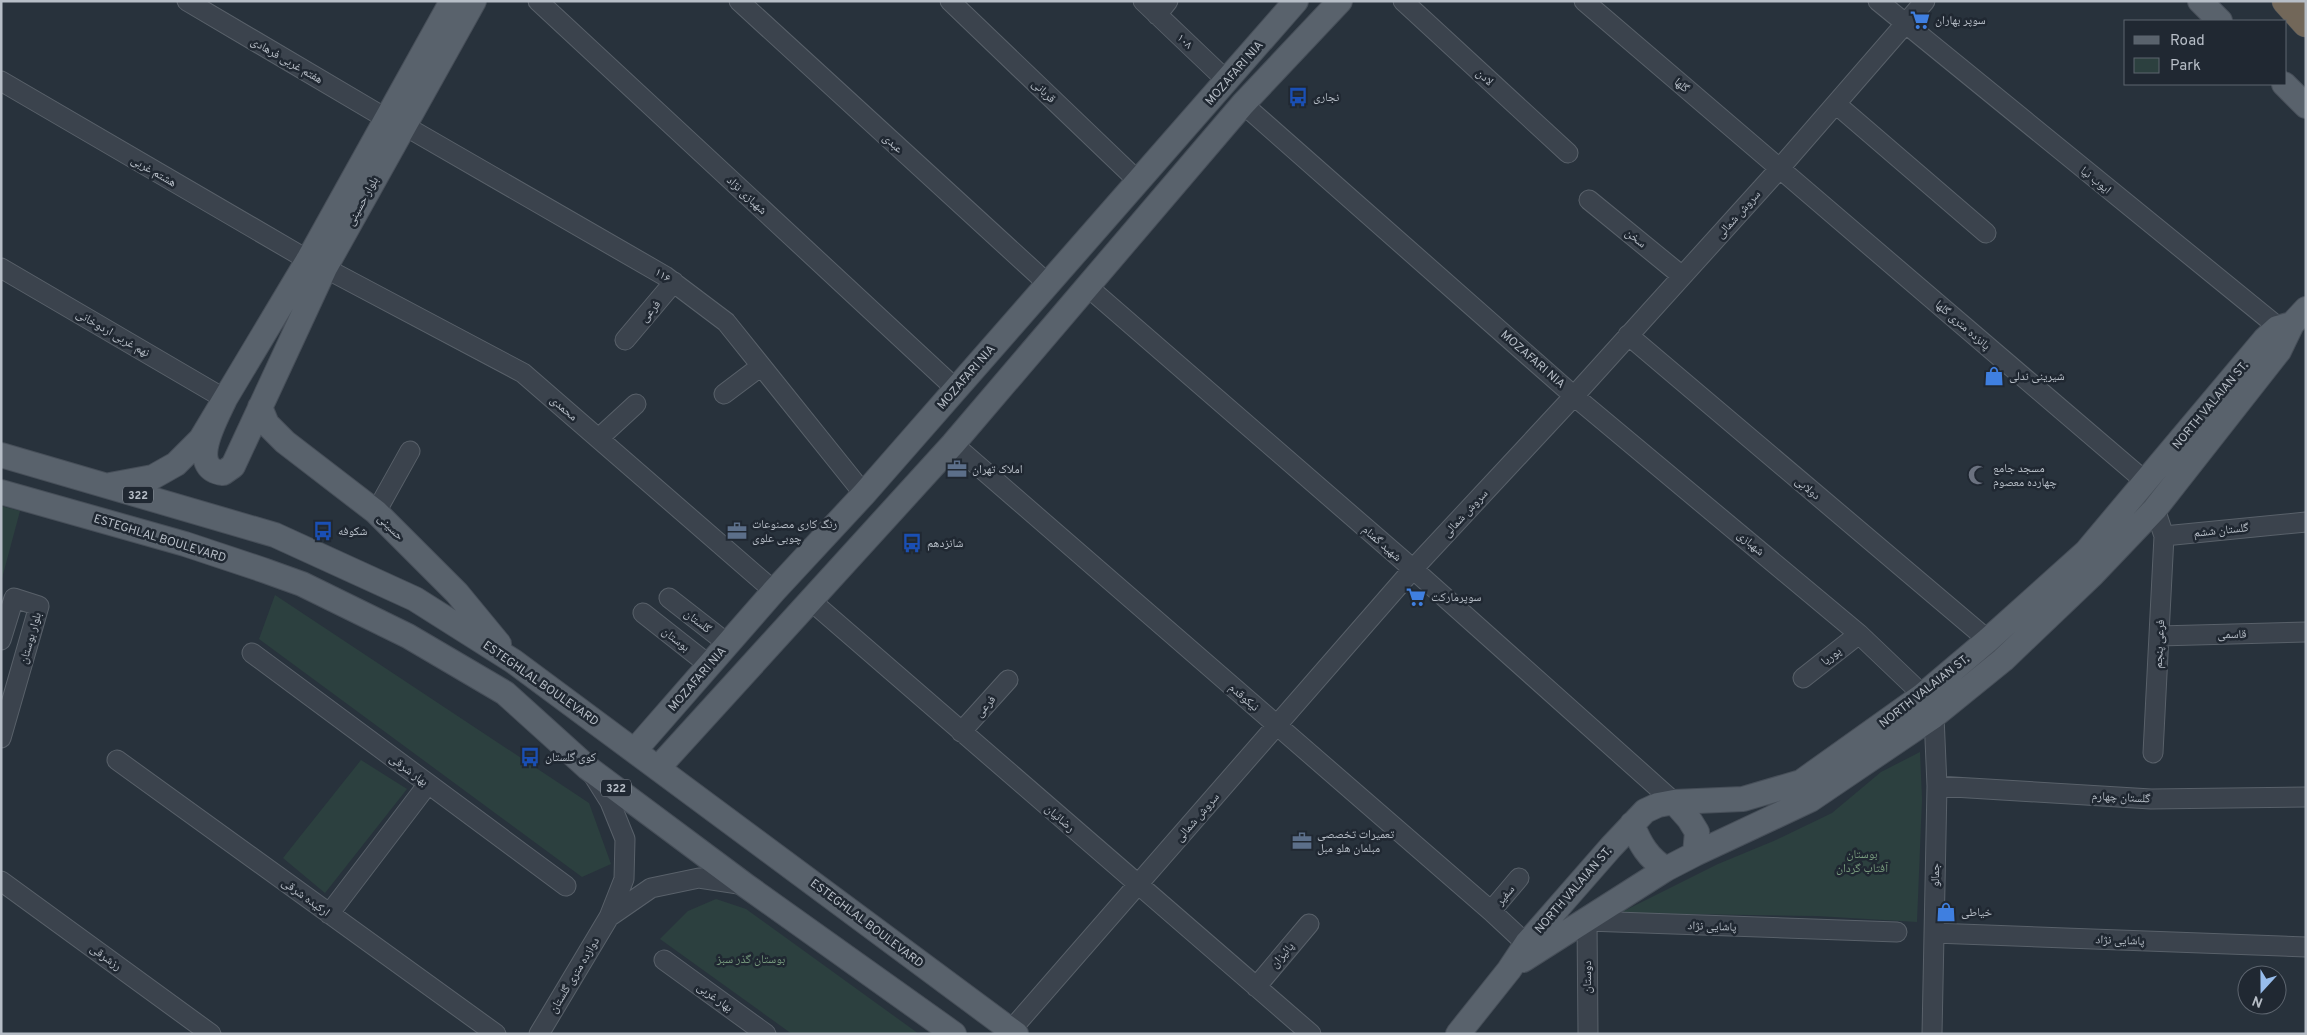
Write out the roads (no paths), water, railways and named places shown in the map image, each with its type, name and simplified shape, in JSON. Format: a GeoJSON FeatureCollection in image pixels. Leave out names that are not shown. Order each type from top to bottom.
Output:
{"type":"FeatureCollection","features":[{"type":"Feature","properties":{"kind":"highway"},"geometry":{"type":"LineString","coordinates":[[2286,1],[2306,23]]}},
{"type":"Feature","properties":{"kind":"main road","name":"بلوار حسینی"},"geometry":{"type":"LineString","coordinates":[[396,122],[452,1]]}},
{"type":"Feature","properties":{"kind":"main road","name":"بلوار حسینی"},"geometry":{"type":"LineString","coordinates":[[316,264],[260,407],[233,466],[223,473],[216,472],[210,468],[205,449],[225,399],[316,264],[396,122],[474,1]]}},
{"type":"Feature","properties":{"kind":"main road","name":"MOZAFARI NIA"},"geometry":{"type":"LineString","coordinates":[[634,750],[774,591],[864,494],[1296,1]]}},
{"type":"Feature","properties":{"kind":"main road"},"geometry":{"type":"LineString","coordinates":[[658,768],[953,444],[1243,104],[1340,1]]}},
{"type":"Feature","properties":{"kind":"main road"},"geometry":{"type":"LineString","coordinates":[[2200,1],[2219,20]]}},
{"type":"Feature","properties":{"kind":"main road"},"geometry":{"type":"LineString","coordinates":[[2285,85],[2306,106]]}},
{"type":"Feature","properties":{"kind":"main road","name":"NORTH VALAIAN ST."},"geometry":{"type":"LineString","coordinates":[[1458,1034],[1509,970],[1531,947],[1632,824],[1646,811],[1658,805],[1674,802],[1743,799],[1801,782],[1923,695],[1988,640],[2086,552],[2265,339],[2291,324]]}},
{"type":"Feature","properties":{"kind":"main road","name":"NORTH VALAIAN ST."},"geometry":{"type":"LineString","coordinates":[[1531,947],[1587,921],[1666,870],[1695,854],[1810,800],[1934,716],[2003,660],[2093,574],[2155,509],[2279,351],[2291,324]]}},
{"type":"Feature","properties":{"kind":"main road"},"geometry":{"type":"LineString","coordinates":[[106,486],[153,477],[176,464],[201,439],[225,399]]}},
{"type":"Feature","properties":{"kind":"main road","name":"حسینی"},"geometry":{"type":"LineString","coordinates":[[260,407],[267,424],[285,442],[376,512],[457,593],[513,661]]}},
{"type":"Feature","properties":{"kind":"main road","name":"ESTEGHLAL BOULEVARD"},"geometry":{"type":"LineString","coordinates":[[1,455],[274,535],[416,599],[513,661],[1013,1032]]}},
{"type":"Feature","properties":{"kind":"main road","name":"ESTEGHLAL BOULEVARD"},"geometry":{"type":"LineString","coordinates":[[1,492],[185,544],[263,570],[302,584],[408,636],[505,693],[588,768],[745,885],[954,1034]]}},
{"type":"Feature","properties":{"kind":"main road"},"geometry":{"type":"LineString","coordinates":[[263,570],[274,535]]}},
{"type":"Feature","properties":{"kind":"main road"},"geometry":{"type":"LineString","coordinates":[[1923,695],[1934,716]]}},
{"type":"Feature","properties":{"kind":"main road"},"geometry":{"type":"LineString","coordinates":[[667,713],[667,724],[673,731],[699,723]]}},
{"type":"Feature","properties":{"kind":"main road"},"geometry":{"type":"LineString","coordinates":[[1674,802],[1689,819],[1697,832],[1695,854]]}},
{"type":"Feature","properties":{"kind":"main road"},"geometry":{"type":"LineString","coordinates":[[1632,824],[1644,850],[1653,861],[1666,870]]}},
{"type":"Feature","properties":{"kind":"street","name":"هفتم غربی فرهادی"},"geometry":{"type":"LineString","coordinates":[[187,1],[396,122]]}},
{"type":"Feature","properties":{"kind":"street","name":"شهبازی نژاد"},"geometry":{"type":"LineString","coordinates":[[538,1],[956,389]]}},
{"type":"Feature","properties":{"kind":"street","name":"عبدی"},"geometry":{"type":"LineString","coordinates":[[739,1],[1048,284]]}},
{"type":"Feature","properties":{"kind":"street","name":"قربانی"},"geometry":{"type":"LineString","coordinates":[[950,1],[1138,181]]}},
{"type":"Feature","properties":{"kind":"street","name":"۱۰۸"},"geometry":{"type":"LineString","coordinates":[[1143,1],[1163,8],[1227,81]]}},
{"type":"Feature","properties":{"kind":"street","name":"لادن"},"geometry":{"type":"LineString","coordinates":[[1403,1],[1568,153]]}},
{"type":"Feature","properties":{"kind":"street","name":"گلها"},"geometry":{"type":"LineString","coordinates":[[1584,1],[1780,168]]}},
{"type":"Feature","properties":{"kind":"street","name":"ایوب نیا"},"geometry":{"type":"LineString","coordinates":[[1878,1],[2291,324]]}},
{"type":"Feature","properties":{"kind":"street","name":"سروش شمالی"},"geometry":{"type":"LineString","coordinates":[[1013,1032],[1138,884],[1413,569],[1574,396],[1780,168],[1926,1]]}},
{"type":"Feature","properties":{"kind":"street","name":"هشتم غربی"},"geometry":{"type":"LineString","coordinates":[[1,81],[316,264]]}},
{"type":"Feature","properties":{"kind":"street","name":"MOZAFARI NIA"},"geometry":{"type":"LineString","coordinates":[[1243,104],[1574,396]]}},
{"type":"Feature","properties":{"kind":"street"},"geometry":{"type":"LineString","coordinates":[[1836,104],[1986,233]]}},
{"type":"Feature","properties":{"kind":"street","name":"۱۱۶"},"geometry":{"type":"LineString","coordinates":[[396,122],[674,282],[726,322],[864,494]]}},
{"type":"Feature","properties":{"kind":"street","name":"پانزده متری گلها"},"geometry":{"type":"LineString","coordinates":[[1780,168],[2146,482]]}},
{"type":"Feature","properties":{"kind":"street","name":"سخن"},"geometry":{"type":"LineString","coordinates":[[1589,200],[1682,276]]}},
{"type":"Feature","properties":{"kind":"street","name":"محمدی"},"geometry":{"type":"LineString","coordinates":[[316,264],[523,373],[774,591]]}},
{"type":"Feature","properties":{"kind":"street","name":"نهم غربی اردوخانی"},"geometry":{"type":"LineString","coordinates":[[1,268],[225,399]]}},
{"type":"Feature","properties":{"kind":"street","name":"فرعی"},"geometry":{"type":"LineString","coordinates":[[625,340],[674,282]]}},
{"type":"Feature","properties":{"kind":"street","name":"شهید گمنام"},"geometry":{"type":"LineString","coordinates":[[1088,287],[1413,569],[1674,802]]}},
{"type":"Feature","properties":{"kind":"street","name":"دولابی"},"geometry":{"type":"LineString","coordinates":[[1628,335],[1988,640]]}},
{"type":"Feature","properties":{"kind":"street"},"geometry":{"type":"LineString","coordinates":[[724,394],[761,366]]}},
{"type":"Feature","properties":{"kind":"street","name":"شهبازی"},"geometry":{"type":"LineString","coordinates":[[1574,396],[1860,634],[1923,695]]}},
{"type":"Feature","properties":{"kind":"street"},"geometry":{"type":"LineString","coordinates":[[599,438],[636,404]]}},
{"type":"Feature","properties":{"kind":"street","name":"نیکوقدم"},"geometry":{"type":"LineString","coordinates":[[953,444],[1531,947]]}},
{"type":"Feature","properties":{"kind":"street"},"geometry":{"type":"LineString","coordinates":[[376,512],[410,451]]}},
{"type":"Feature","properties":{"kind":"street"},"geometry":{"type":"LineString","coordinates":[[2155,509],[2164,536]]}},
{"type":"Feature","properties":{"kind":"street","name":"گلستان ششم"},"geometry":{"type":"LineString","coordinates":[[2164,536],[2306,522]]}},
{"type":"Feature","properties":{"kind":"street","name":"فرعی پنجم"},"geometry":{"type":"LineString","coordinates":[[2153,753],[2164,536]]}},
{"type":"Feature","properties":{"kind":"street","name":"بلوار بوستان"},"geometry":{"type":"LineString","coordinates":[[1,640],[14,598],[39,606],[1,738]]}},
{"type":"Feature","properties":{"kind":"street","name":"گلستان"},"geometry":{"type":"LineString","coordinates":[[669,598],[728,644]]}},
{"type":"Feature","properties":{"kind":"street","name":"رضائیان"},"geometry":{"type":"LineString","coordinates":[[810,600],[1312,1034]]}},
{"type":"Feature","properties":{"kind":"street","name":"بوستان"},"geometry":{"type":"LineString","coordinates":[[643,613],[709,665]]}},
{"type":"Feature","properties":{"kind":"street","name":"قاسمی"},"geometry":{"type":"LineString","coordinates":[[2159,636],[2306,632]]}},
{"type":"Feature","properties":{"kind":"street","name":"پوریا"},"geometry":{"type":"LineString","coordinates":[[1803,678],[1860,634]]}},
{"type":"Feature","properties":{"kind":"street","name":"بهار شرقی"},"geometry":{"type":"LineString","coordinates":[[252,653],[566,886]]}},
{"type":"Feature","properties":{"kind":"street","name":"فرعی"},"geometry":{"type":"LineString","coordinates":[[961,732],[1008,680]]}},
{"type":"Feature","properties":{"kind":"street","name":"جمالو"},"geometry":{"type":"LineString","coordinates":[[1932,1034],[1937,786],[1934,716]]}},
{"type":"Feature","properties":{"kind":"street","name":"ارکیده شرقی"},"geometry":{"type":"LineString","coordinates":[[117,760],[496,1034]]}},
{"type":"Feature","properties":{"kind":"street","name":"دوازده متری گلستان"},"geometry":{"type":"LineString","coordinates":[[539,1034],[609,917],[624,879],[625,838],[610,802],[588,768]]}},
{"type":"Feature","properties":{"kind":"street"},"geometry":{"type":"LineString","coordinates":[[329,914],[428,784]]}},
{"type":"Feature","properties":{"kind":"street","name":"گلستان چهارم"},"geometry":{"type":"LineString","coordinates":[[1937,786],[2151,799],[2306,797]]}},
{"type":"Feature","properties":{"kind":"street"},"geometry":{"type":"LineString","coordinates":[[609,917],[651,888],[699,878],[745,885]]}},
{"type":"Feature","properties":{"kind":"street","name":"سفیر"},"geometry":{"type":"LineString","coordinates":[[1491,911],[1519,878]]}},
{"type":"Feature","properties":{"kind":"street","name":"رزشرقی"},"geometry":{"type":"LineString","coordinates":[[1,881],[211,1034]]}},
{"type":"Feature","properties":{"kind":"street","name":"پاشایی نژاد"},"geometry":{"type":"LineString","coordinates":[[1587,921],[1897,932]]}},
{"type":"Feature","properties":{"kind":"street","name":"دوستان"},"geometry":{"type":"LineString","coordinates":[[1587,921],[1588,1034]]}},
{"type":"Feature","properties":{"kind":"street","name":"پائیزان"},"geometry":{"type":"LineString","coordinates":[[1256,987],[1309,924]]}},
{"type":"Feature","properties":{"kind":"street","name":"پاشایی نژاد"},"geometry":{"type":"LineString","coordinates":[[1934,934],[2306,947]]}},
{"type":"Feature","properties":{"kind":"street","name":"بهار غربی"},"geometry":{"type":"LineString","coordinates":[[664,960],[766,1034]]}},
{"type":"Feature","properties":{"kind":"place","name":"سوپر بهاران"},"geometry":{"type":"Point","coordinates":[1920,20]}},
{"type":"Feature","properties":{"kind":"place","name":"نجاری"},"geometry":{"type":"Point","coordinates":[1298,97]}},
{"type":"Feature","properties":{"kind":"place","name":"شیرینی ندلی"},"geometry":{"type":"Point","coordinates":[1994,376]}},
{"type":"Feature","properties":{"kind":"place","name":"املاک تهران"},"geometry":{"type":"Point","coordinates":[957,469]}},
{"type":"Feature","properties":{"kind":"place","name":"مسجد جامع چهارده معصوم"},"geometry":{"type":"Point","coordinates":[1978,475]}},
{"type":"Feature","properties":{"kind":"place","name":"شکوفه"},"geometry":{"type":"Point","coordinates":[323,531]}},
{"type":"Feature","properties":{"kind":"place","name":"رنگ کاری مصنوعات چوبی علوی"},"geometry":{"type":"Point","coordinates":[737,531]}},
{"type":"Feature","properties":{"kind":"place","name":"شانزدهم"},"geometry":{"type":"Point","coordinates":[912,543]}},
{"type":"Feature","properties":{"kind":"place","name":"سوپرمارکت"},"geometry":{"type":"Point","coordinates":[1416,597]}},
{"type":"Feature","properties":{"kind":"place","name":"کوی گلستان"},"geometry":{"type":"Point","coordinates":[530,757]}},
{"type":"Feature","properties":{"kind":"place","name":"تعمیرات تخصصی مبلمان هلو مبل"},"geometry":{"type":"Point","coordinates":[1302,841]}},
{"type":"Feature","properties":{"kind":"place","name":"خیاطی"},"geometry":{"type":"Point","coordinates":[1946,912]}},
{"type":"Feature","properties":{"kind":"park label","name":"بوستان آفتاب گردان"},"geometry":{"type":"Point","coordinates":[1862,861]}},
{"type":"Feature","properties":{"kind":"park label","name":"بوستان گذر سبز"},"geometry":{"type":"Point","coordinates":[751,959]}}]}
